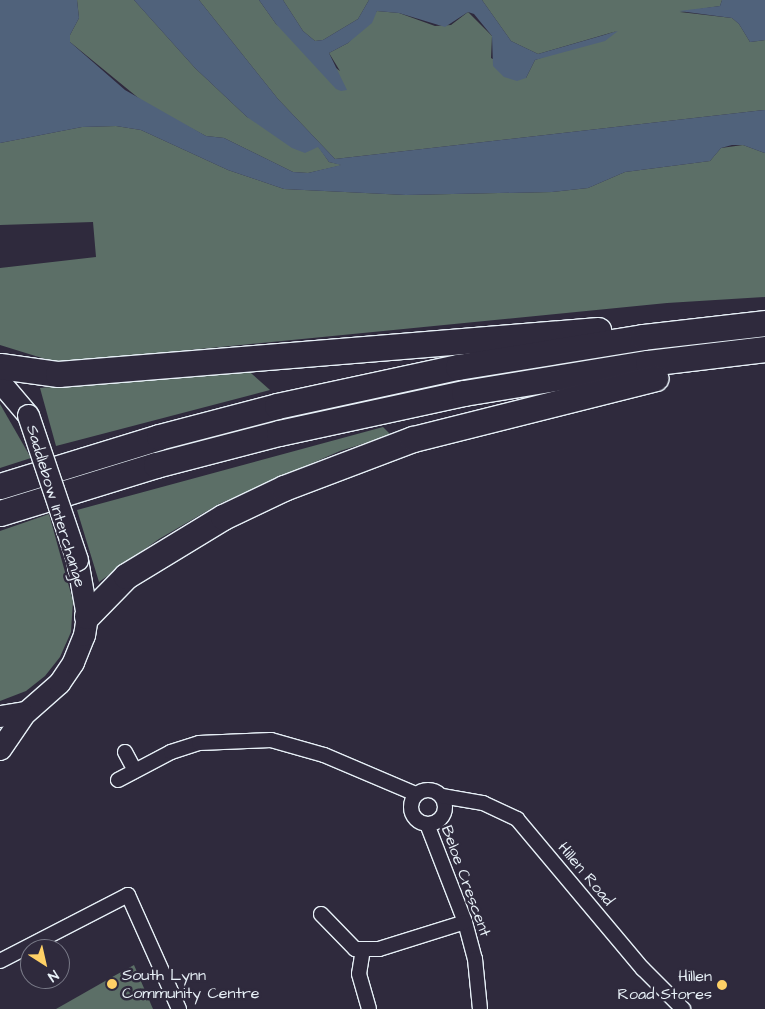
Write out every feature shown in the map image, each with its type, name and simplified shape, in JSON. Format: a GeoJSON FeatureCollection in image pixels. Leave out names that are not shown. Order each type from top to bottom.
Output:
{"type":"FeatureCollection","features":[{"type":"Feature","properties":{"kind":"highway"},"geometry":{"type":"LineString","coordinates":[[0,366],[58,374],[454,340],[765,321]]}},
{"type":"Feature","properties":{"kind":"highway"},"geometry":{"type":"LineString","coordinates":[[0,486],[159,438],[277,406],[448,370],[643,337],[765,321]]}},
{"type":"Feature","properties":{"kind":"highway"},"geometry":{"type":"LineString","coordinates":[[0,513],[241,443],[425,402],[648,363],[765,349]]}},
{"type":"Feature","properties":{"kind":"highway"},"geometry":{"type":"LineString","coordinates":[[87,616],[126,576],[166,551],[223,517],[344,462],[413,439],[580,394],[765,355]]}},
{"type":"Feature","properties":{"kind":"main road","name":"Saddlebow Interchange"},"geometry":{"type":"LineString","coordinates":[[0,382],[28,415],[77,560],[87,616],[84,635],[72,662],[59,683],[24,714],[0,749]]}},
{"type":"Feature","properties":{"kind":"main road"},"geometry":{"type":"LineString","coordinates":[[0,716],[24,714]]}},
{"type":"Feature","properties":{"kind":"street","name":"Hillen Road"},"geometry":{"type":"LineString","coordinates":[[118,780],[171,752],[199,743],[271,740],[324,755],[416,794],[427,790],[442,796],[483,803],[517,818],[643,969],[683,1009]]}},
{"type":"Feature","properties":{"kind":"street"},"geometry":{"type":"LineString","coordinates":[[125,752],[135,771]]}},
{"type":"Feature","properties":{"kind":"street"},"geometry":{"type":"LineString","coordinates":[[416,794],[411,804],[413,816],[427,824],[438,821],[445,812],[442,796]]}},
{"type":"Feature","properties":{"kind":"street","name":"Beloe Crescent"},"geometry":{"type":"LineString","coordinates":[[427,824],[465,922],[475,959],[480,1009]]}},
{"type":"Feature","properties":{"kind":"street"},"geometry":{"type":"LineString","coordinates":[[0,961],[128,895],[179,1009]]}},
{"type":"Feature","properties":{"kind":"street"},"geometry":{"type":"LineString","coordinates":[[320,914],[355,949],[379,949],[465,922]]}},
{"type":"Feature","properties":{"kind":"street"},"geometry":{"type":"LineString","coordinates":[[363,949],[359,974],[368,1009]]}},
{"type":"Feature","properties":{"kind":"green space"},"geometry":{"type":"Polygon","coordinates":[[[77,0],[134,0],[195,68],[247,117],[318,146],[329,162],[343,165],[308,173],[293,172],[224,138],[206,136],[147,105],[70,42],[70,35],[79,18],[77,0]]]}},
{"type":"Feature","properties":{"kind":"green space"},"geometry":{"type":"Polygon","coordinates":[[[199,0],[259,0],[276,24],[340,71],[329,53],[348,43],[377,11],[399,13],[435,26],[451,25],[468,12],[492,36],[491,58],[526,78],[535,60],[617,31],[538,54],[511,41],[482,0],[722,0],[720,6],[680,12],[732,18],[739,24],[750,42],[765,40],[765,110],[335,159],[278,99],[199,0]]]}},
{"type":"Feature","properties":{"kind":"green space"},"geometry":{"type":"Polygon","coordinates":[[[283,0],[369,0],[358,19],[323,40],[315,41],[303,31],[283,0]]]}},
{"type":"Feature","properties":{"kind":"green space"},"geometry":{"type":"Polygon","coordinates":[[[116,126],[141,130],[228,170],[284,189],[406,195],[552,192],[588,188],[625,172],[710,161],[721,148],[743,145],[765,153],[765,297],[667,303],[58,363],[0,345],[0,268],[96,257],[93,222],[0,225],[0,143],[82,127],[116,126]]]}},
{"type":"Feature","properties":{"kind":"green space"},"geometry":{"type":"Polygon","coordinates":[[[244,367],[270,390],[56,446],[40,388],[244,367]]]}},
{"type":"Feature","properties":{"kind":"green space"},"geometry":{"type":"Polygon","coordinates":[[[0,404],[31,458],[0,468],[0,404]]]}},
{"type":"Feature","properties":{"kind":"green space"},"geometry":{"type":"Polygon","coordinates":[[[383,427],[391,435],[340,451],[219,504],[159,539],[99,582],[77,510],[383,427]]]}},
{"type":"Feature","properties":{"kind":"green space"},"geometry":{"type":"Polygon","coordinates":[[[49,514],[73,601],[71,632],[60,657],[45,676],[26,691],[0,701],[0,531],[49,514]]]}},
{"type":"Feature","properties":{"kind":"green space"},"geometry":{"type":"Polygon","coordinates":[[[134,965],[153,1009],[56,1009],[114,976],[134,965]]]}},
{"type":"Feature","properties":{"kind":"water"},"geometry":{"type":"Polygon","coordinates":[[[0,0],[77,0],[79,18],[70,35],[70,42],[125,90],[206,136],[224,138],[293,172],[308,173],[341,165],[329,162],[318,147],[305,153],[292,148],[247,117],[195,68],[134,0],[199,0],[278,99],[335,159],[765,110],[765,153],[743,145],[732,145],[721,148],[710,161],[625,172],[588,188],[552,192],[406,195],[284,189],[228,170],[141,130],[116,126],[82,127],[0,143],[0,0]]]}},
{"type":"Feature","properties":{"kind":"water"},"geometry":{"type":"Polygon","coordinates":[[[259,0],[283,0],[303,31],[315,41],[323,40],[358,19],[369,0],[482,0],[511,41],[538,54],[618,31],[605,41],[535,60],[526,78],[517,81],[504,77],[493,66],[492,36],[474,14],[468,12],[445,27],[399,13],[377,11],[372,23],[348,43],[329,53],[347,90],[341,91],[336,89],[276,24],[259,0]]]}},
{"type":"Feature","properties":{"kind":"water"},"geometry":{"type":"Polygon","coordinates":[[[722,0],[765,0],[765,40],[750,42],[739,24],[732,18],[679,11],[720,6],[722,0]]]}},
{"type":"Feature","properties":{"kind":"place","name":"South Lynn Community Centre"},"geometry":{"type":"Point","coordinates":[112,984]}},
{"type":"Feature","properties":{"kind":"place","name":"Hillen Road Stores"},"geometry":{"type":"Point","coordinates":[722,985]}}]}
